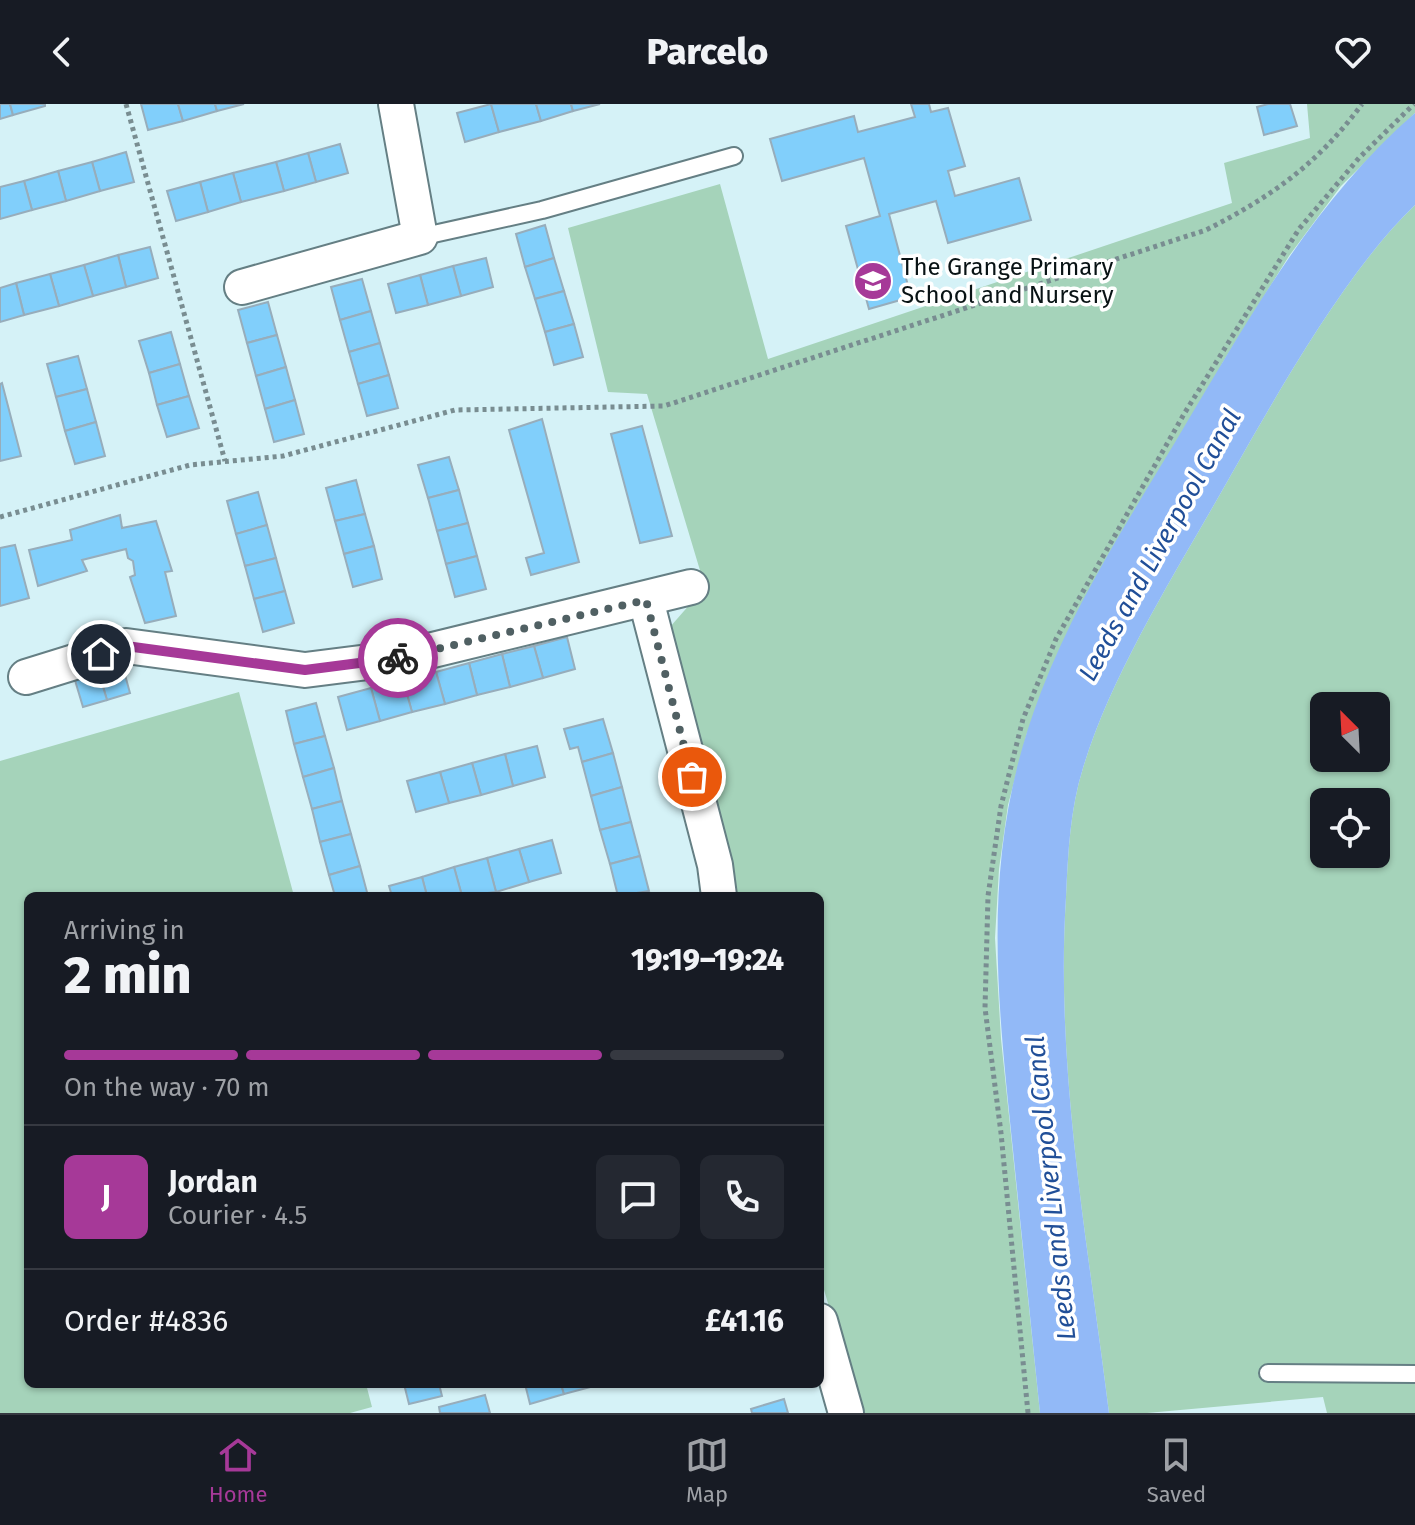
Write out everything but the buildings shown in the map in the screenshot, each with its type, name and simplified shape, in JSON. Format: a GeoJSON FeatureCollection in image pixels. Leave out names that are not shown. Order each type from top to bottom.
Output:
{"type":"FeatureCollection","features":[{"type":"Feature","properties":{"kind":"street"},"geometry":{"type":"LineString","coordinates":[[242,287],[420,237],[396,104]]}},
{"type":"Feature","properties":{"kind":"street"},"geometry":{"type":"LineString","coordinates":[[26,677],[126,646],[305,670],[384,660],[691,587]]}},
{"type":"Feature","properties":{"kind":"street"},"geometry":{"type":"LineString","coordinates":[[646,600],[715,865],[718,892]]}},
{"type":"Feature","properties":{"kind":"street"},"geometry":{"type":"LineString","coordinates":[[824,1335],[846,1413]]}},
{"type":"Feature","properties":{"kind":"lane"},"geometry":{"type":"LineString","coordinates":[[420,237],[542,210],[734,156]]}},
{"type":"Feature","properties":{"kind":"lane"},"geometry":{"type":"LineString","coordinates":[[1268,1373],[1415,1374]]}},
{"type":"Feature","properties":{"kind":"path"},"geometry":{"type":"LineString","coordinates":[[126,104],[225,461]]}},
{"type":"Feature","properties":{"kind":"path"},"geometry":{"type":"LineString","coordinates":[[0,517],[190,465],[283,456],[455,410],[664,406],[1206,230],[1264,200],[1338,137],[1362,104]]}},
{"type":"Feature","properties":{"kind":"path"},"geometry":{"type":"LineString","coordinates":[[1028,1413],[1001,1133],[985,1008],[988,896],[1001,806],[1023,719],[1064,625],[1184,414],[1299,229],[1359,158],[1414,104]]}},
{"type":"Feature","properties":{"kind":"green space"},"geometry":{"type":"Polygon","coordinates":[[[1307,104],[1415,104],[1415,113],[1341,186],[1289,256],[1223,362],[1027,733],[1008,805],[999,869],[995,938],[1001,1039],[1040,1413],[860,1413],[824,1290],[824,892],[731,892],[670,627],[705,587],[647,394],[608,392],[568,228],[720,184],[768,359],[1232,203],[1224,163],[1310,138],[1307,104]]]}},
{"type":"Feature","properties":{"kind":"green space"},"geometry":{"type":"Polygon","coordinates":[[[1415,205],[1415,1413],[1327,1413],[1323,1397],[1147,1413],[1109,1413],[1069,1091],[1064,962],[1072,815],[1096,731],[1129,656],[1270,407],[1315,333],[1364,263],[1415,205]]]}},
{"type":"Feature","properties":{"kind":"green space"},"geometry":{"type":"Polygon","coordinates":[[[239,692],[293,892],[24,892],[24,1388],[367,1388],[372,1407],[350,1413],[0,1413],[0,761],[239,692]]]}},
{"type":"Feature","properties":{"kind":"water","name":"Leeds and Liverpool Canal"},"geometry":{"type":"Polygon","coordinates":[[[1415,113],[1415,205],[1389,232],[1339,297],[1270,407],[1129,656],[1083,768],[1072,815],[1068,864],[1065,1026],[1083,1220],[1109,1413],[1040,1413],[998,975],[1001,863],[1008,807],[1022,750],[1041,692],[1090,588],[1262,298],[1347,182],[1415,113]]]}},
{"type":"Feature","properties":{"kind":"way so far"},"geometry":{"type":"LineString","coordinates":[[398,658],[646,600],[692,777]]}},
{"type":"Feature","properties":{"kind":"place","name":"The Grange Primary School and Nursery"},"geometry":{"type":"Point","coordinates":[873,281]}},
{"type":"Feature","properties":{"kind":"route"},"geometry":{"type":"LineString","coordinates":[[101,654],[126,646],[305,670],[398,658]]}}]}
